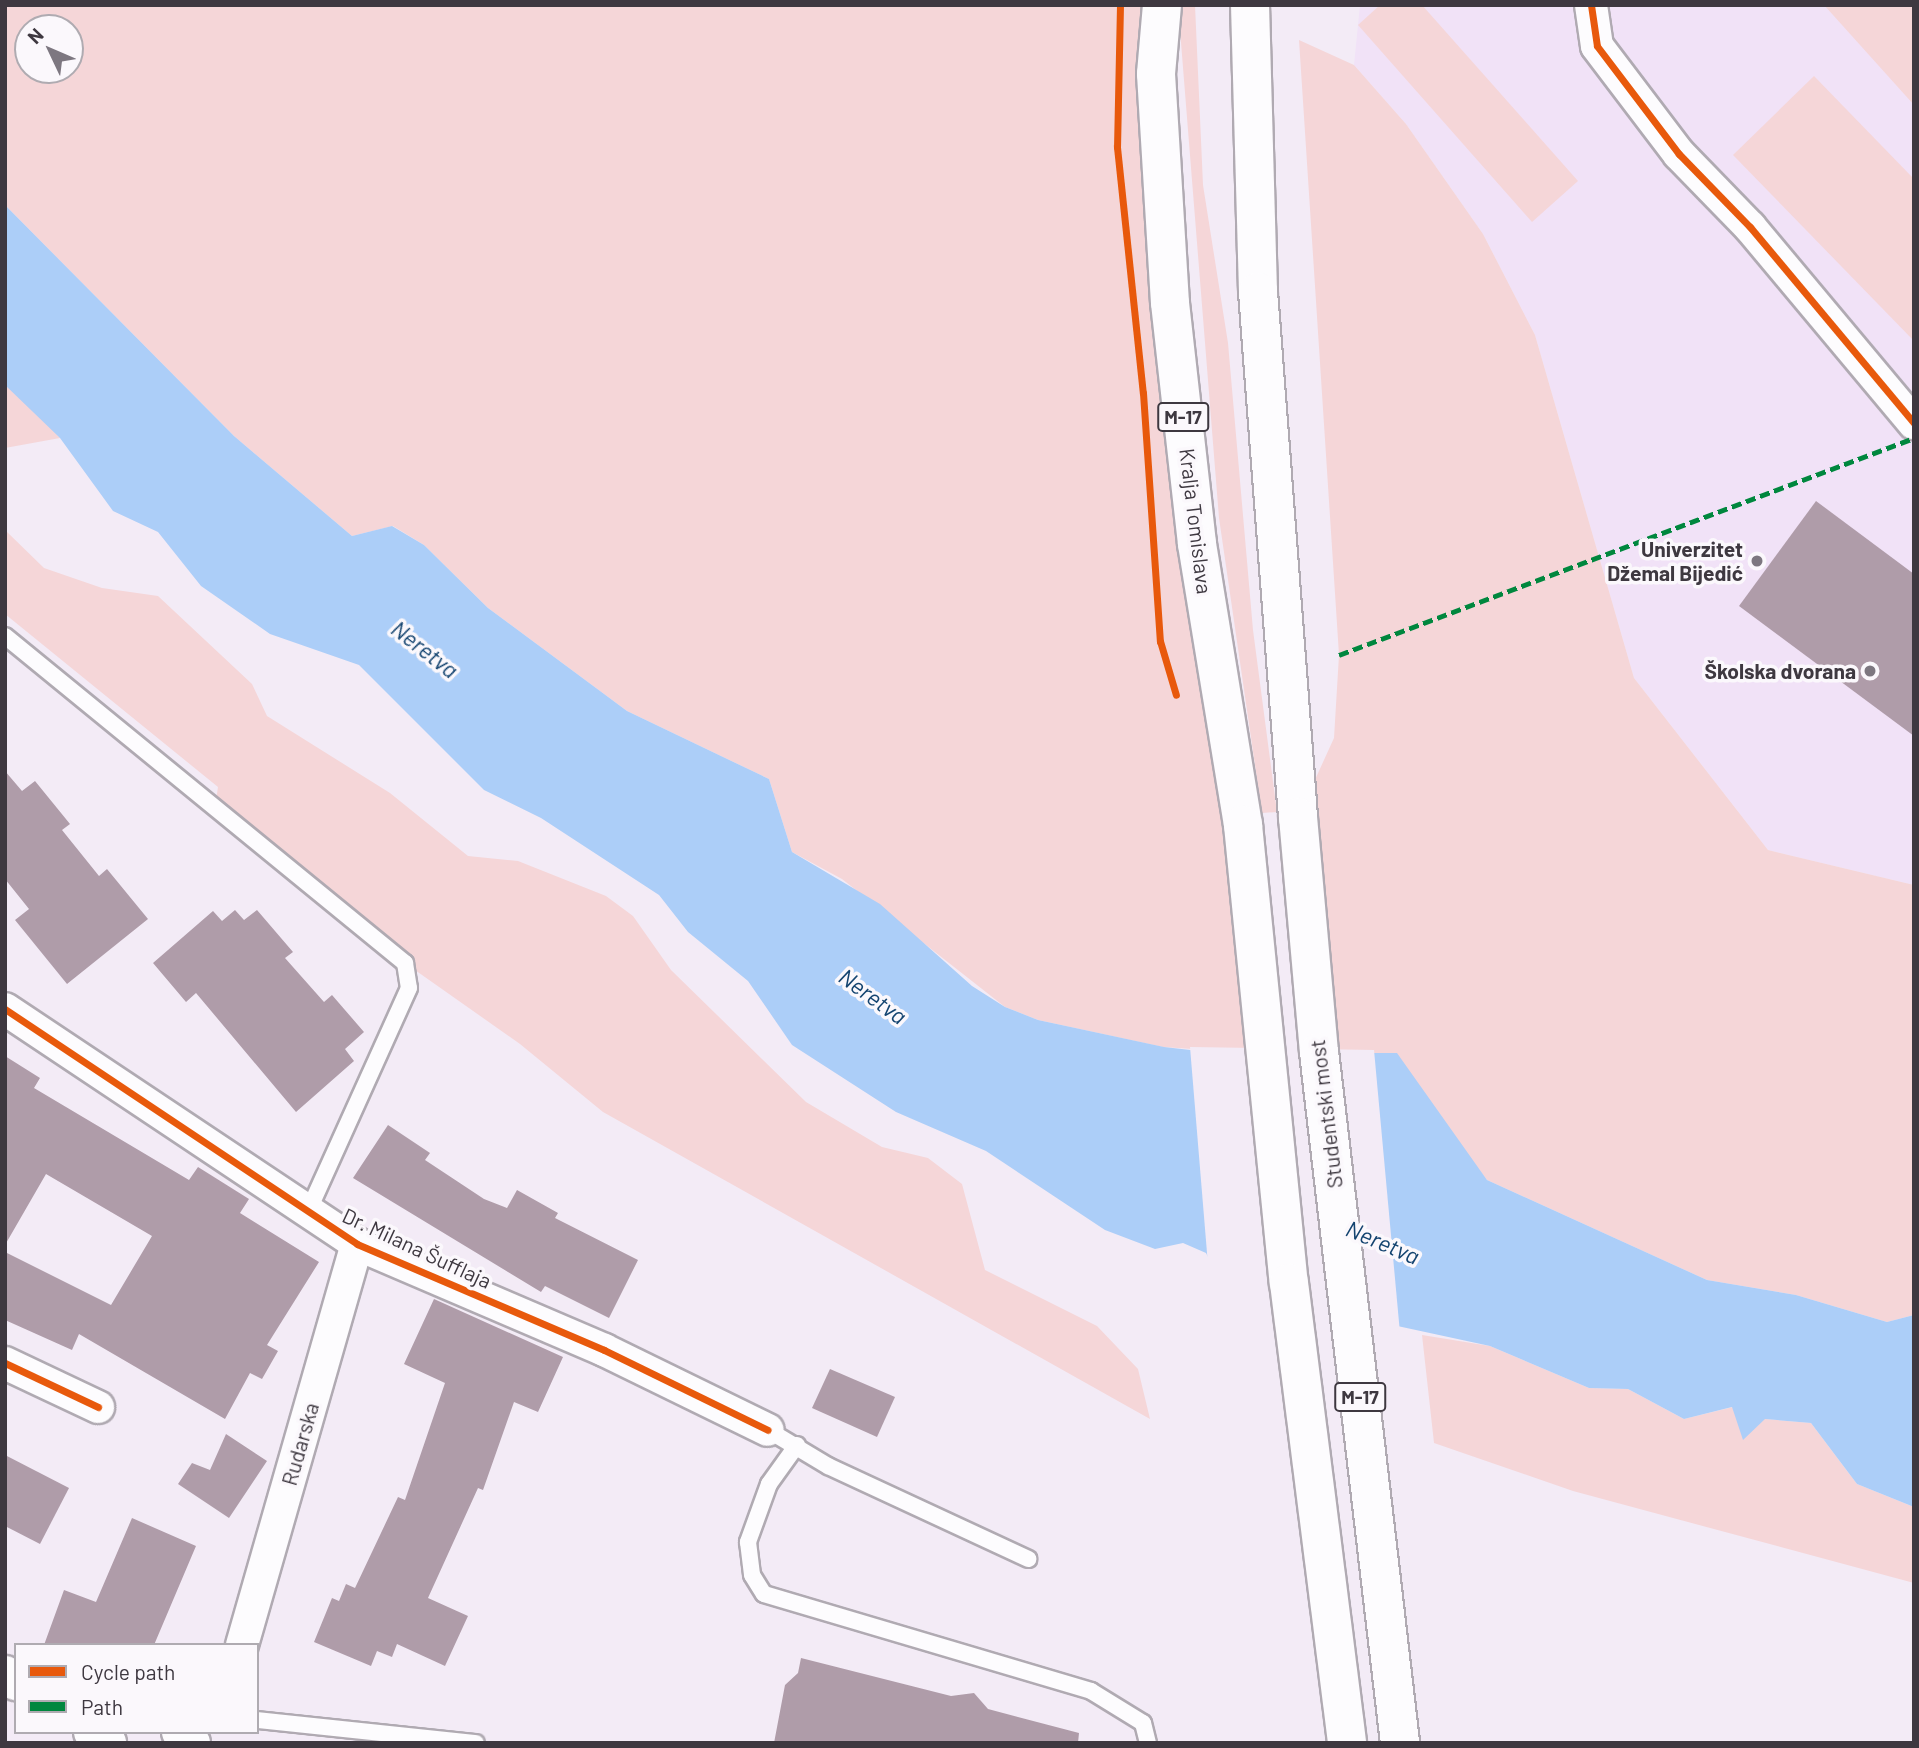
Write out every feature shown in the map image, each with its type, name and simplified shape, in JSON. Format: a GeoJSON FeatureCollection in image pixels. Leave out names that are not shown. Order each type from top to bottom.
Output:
{"type":"FeatureCollection","features":[{"type":"Feature","properties":{"kind":"main road","name":"Kralja Tomislava"},"geometry":{"type":"LineString","coordinates":[[1162,5],[1156,74],[1170,303],[1197,544],[1243,825],[1289,1283],[1347,1743]]}},
{"type":"Feature","properties":{"kind":"main road","name":"Studentski most"},"geometry":{"type":"LineString","coordinates":[[1250,5],[1258,292],[1298,817],[1319,1052],[1400,1743]]}},
{"type":"Feature","properties":{"kind":"street"},"geometry":{"type":"LineString","coordinates":[[1591,5],[1597,46],[1679,154],[1750,227],[1914,423]]}},
{"type":"Feature","properties":{"kind":"street","name":"Dr. Milana Šufflaja"},"geometry":{"type":"LineString","coordinates":[[5,1009],[307,1214],[357,1244],[604,1350],[768,1430]]}},
{"type":"Feature","properties":{"kind":"street","name":"Rudarska"},"geometry":{"type":"LineString","coordinates":[[243,1643],[357,1244]]}},
{"type":"Feature","properties":{"kind":"street"},"geometry":{"type":"LineString","coordinates":[[5,1363],[98,1407]]}},
{"type":"Feature","properties":{"kind":"lane"},"geometry":{"type":"LineString","coordinates":[[5,636],[405,963],[410,988],[307,1214]]}},
{"type":"Feature","properties":{"kind":"lane"},"geometry":{"type":"LineString","coordinates":[[768,1430],[828,1466],[1028,1559]]}},
{"type":"Feature","properties":{"kind":"lane"},"geometry":{"type":"LineString","coordinates":[[797,1445],[769,1484],[748,1542],[752,1575],[764,1594],[1091,1691],[1143,1723],[1148,1743]]}},
{"type":"Feature","properties":{"kind":"lane"},"geometry":{"type":"LineString","coordinates":[[259,1720],[476,1743]]}},
{"type":"Feature","properties":{"kind":"shaded area"},"geometry":{"type":"Polygon","coordinates":[[[5,5],[1162,5],[1156,74],[1266,1054],[1163,1047],[1038,1020],[1005,1007],[842,879],[792,852],[769,779],[627,711],[488,608],[424,545],[393,526],[352,536],[234,436],[5,205],[5,5]]]}},
{"type":"Feature","properties":{"kind":"shaded area"},"geometry":{"type":"Polygon","coordinates":[[[1178,5],[1195,5],[1203,185],[1228,343],[1253,630],[1277,812],[1262,813],[1219,518],[1178,5]]]}},
{"type":"Feature","properties":{"kind":"shaded area","name":"Univerzitet Džemal Bijedić"},"geometry":{"type":"Polygon","coordinates":[[[1360,5],[1914,5],[1914,885],[1768,850],[1634,678],[1535,335],[1483,234],[1406,124],[1354,65],[1360,5]]]}},
{"type":"Feature","properties":{"kind":"shaded area"},"geometry":{"type":"Polygon","coordinates":[[[1380,5],[1422,5],[1578,181],[1532,222],[1358,25],[1380,5]]]}},
{"type":"Feature","properties":{"kind":"shaded area"},"geometry":{"type":"Polygon","coordinates":[[[1824,5],[1914,5],[1914,105],[1824,5]]]}},
{"type":"Feature","properties":{"kind":"shaded area"},"geometry":{"type":"Polygon","coordinates":[[[1299,40],[1354,65],[1406,124],[1483,234],[1535,335],[1634,678],[1768,850],[1914,885],[1914,1315],[1887,1322],[1796,1295],[1707,1280],[1487,1180],[1456,1141],[1319,1052],[1298,817],[1334,738],[1339,655],[1299,40]]]}},
{"type":"Feature","properties":{"kind":"shaded area"},"geometry":{"type":"Polygon","coordinates":[[[1814,76],[1914,179],[1914,341],[1733,155],[1814,76]]]}},
{"type":"Feature","properties":{"kind":"shaded area"},"geometry":{"type":"Polygon","coordinates":[[[5,385],[28,403],[60,438],[5,448],[5,385]]]}},
{"type":"Feature","properties":{"kind":"shaded area"},"geometry":{"type":"Polygon","coordinates":[[[5,530],[44,568],[102,588],[158,596],[252,684],[267,716],[390,793],[468,856],[518,861],[606,896],[633,916],[671,970],[806,1102],[882,1147],[928,1158],[962,1184],[985,1270],[1097,1326],[1138,1369],[1150,1419],[603,1112],[520,1044],[405,963],[215,806],[218,787],[5,614],[5,530]]]}},
{"type":"Feature","properties":{"kind":"shaded area"},"geometry":{"type":"Polygon","coordinates":[[[1422,1335],[1490,1346],[1589,1388],[1628,1389],[1684,1419],[1733,1407],[1765,1419],[1811,1423],[1857,1484],[1914,1507],[1914,1583],[1573,1491],[1434,1443],[1422,1335]]]}},
{"type":"Feature","properties":{"kind":"water","name":"Neretva"},"geometry":{"type":"Polygon","coordinates":[[[5,205],[234,436],[352,536],[392,526],[424,545],[488,608],[627,711],[769,779],[792,852],[880,904],[972,986],[1005,1007],[1038,1020],[1164,1047],[1217,1053],[1397,1053],[1487,1180],[1707,1280],[1796,1295],[1887,1322],[1914,1315],[1914,1507],[1857,1484],[1811,1423],[1765,1419],[1743,1440],[1732,1407],[1684,1419],[1628,1389],[1589,1388],[1490,1346],[1254,1295],[1218,1277],[1206,1253],[1183,1243],[1155,1249],[1105,1230],[986,1151],[896,1112],[792,1045],[748,981],[688,932],[659,895],[541,818],[484,790],[359,665],[270,634],[201,586],[158,532],[113,511],[60,438],[5,385],[5,205]]]}},
{"type":"Feature","properties":{"kind":"pier"},"geometry":{"type":"Polygon","coordinates":[[[1190,1047],[1374,1050],[1400,1333],[1254,1298],[1216,1279],[1208,1265],[1190,1047]]]}},
{"type":"Feature","properties":{"kind":"building","name":"Školska dvorana"},"geometry":{"type":"Polygon","coordinates":[[[1816,501],[1914,574],[1914,736],[1739,606],[1816,501]]]}},
{"type":"Feature","properties":{"kind":"building"},"geometry":{"type":"Polygon","coordinates":[[[5,771],[22,791],[35,781],[70,824],[62,830],[99,876],[107,869],[148,919],[67,984],[15,920],[29,909],[5,879],[5,771]]]}},
{"type":"Feature","properties":{"kind":"building"},"geometry":{"type":"Polygon","coordinates":[[[235,910],[244,920],[257,910],[293,952],[285,958],[324,1002],[332,995],[364,1032],[345,1049],[354,1061],[296,1112],[196,993],[186,1002],[153,963],[213,911],[222,921],[235,910]]]}},
{"type":"Feature","properties":{"kind":"building"},"geometry":{"type":"Polygon","coordinates":[[[5,1056],[40,1078],[34,1088],[189,1180],[198,1167],[249,1199],[240,1213],[319,1262],[267,1345],[278,1351],[262,1379],[250,1373],[225,1419],[79,1334],[72,1350],[5,1320],[5,1252],[111,1305],[152,1236],[46,1174],[5,1245],[5,1056]]]}},
{"type":"Feature","properties":{"kind":"building"},"geometry":{"type":"Polygon","coordinates":[[[388,1125],[430,1153],[425,1160],[484,1199],[507,1208],[517,1190],[558,1213],[555,1218],[638,1260],[609,1318],[545,1286],[541,1292],[353,1178],[388,1125]]]}},
{"type":"Feature","properties":{"kind":"building"},"geometry":{"type":"Polygon","coordinates":[[[434,1299],[563,1357],[538,1412],[514,1402],[483,1490],[478,1488],[428,1598],[468,1616],[445,1666],[397,1644],[392,1657],[377,1651],[371,1666],[314,1642],[332,1598],[339,1601],[346,1584],[355,1588],[398,1497],[405,1500],[445,1383],[404,1364],[434,1299]]]}},
{"type":"Feature","properties":{"kind":"building"},"geometry":{"type":"Polygon","coordinates":[[[830,1369],[895,1397],[877,1437],[812,1408],[830,1369]]]}},
{"type":"Feature","properties":{"kind":"building"},"geometry":{"type":"Polygon","coordinates":[[[226,1434],[267,1461],[229,1518],[178,1484],[192,1463],[210,1470],[226,1434]]]}},
{"type":"Feature","properties":{"kind":"building"},"geometry":{"type":"Polygon","coordinates":[[[5,1455],[69,1488],[40,1544],[5,1526],[5,1455]]]}},
{"type":"Feature","properties":{"kind":"building"},"geometry":{"type":"Polygon","coordinates":[[[132,1518],[196,1546],[155,1643],[45,1643],[64,1590],[96,1602],[132,1518]]]}},
{"type":"Feature","properties":{"kind":"building"},"geometry":{"type":"Polygon","coordinates":[[[801,1658],[951,1696],[974,1693],[988,1709],[1079,1733],[1078,1743],[774,1743],[785,1685],[798,1673],[801,1658]]]}},
{"type":"Feature","properties":{"kind":"marked path"},"geometry":{"type":"LineString","coordinates":[[1339,655],[1914,438]]}},
{"type":"Feature","properties":{"kind":"cycle path"},"geometry":{"type":"LineString","coordinates":[[1120,5],[1117,147],[1143,393],[1160,641],[1176,695]]}},
{"type":"Feature","properties":{"kind":"cycle path"},"geometry":{"type":"LineString","coordinates":[[1591,5],[1597,46],[1679,154],[1750,227],[1914,423]]}},
{"type":"Feature","properties":{"kind":"cycle path"},"geometry":{"type":"LineString","coordinates":[[5,1009],[357,1244],[604,1350],[768,1430]]}},
{"type":"Feature","properties":{"kind":"cycle path"},"geometry":{"type":"LineString","coordinates":[[5,1363],[98,1407]]}},
{"type":"Feature","properties":{"kind":"place","name":"Univerzitet Džemal Bijedić"},"geometry":{"type":"Point","coordinates":[1757,561]}},
{"type":"Feature","properties":{"kind":"place","name":"Školska dvorana"},"geometry":{"type":"Point","coordinates":[1870,671]}}]}
